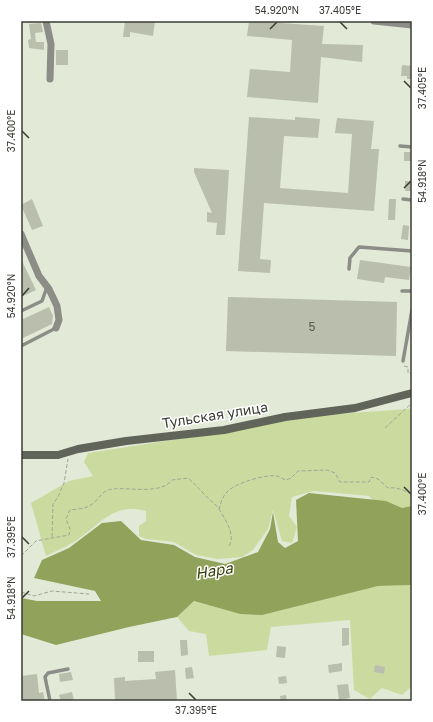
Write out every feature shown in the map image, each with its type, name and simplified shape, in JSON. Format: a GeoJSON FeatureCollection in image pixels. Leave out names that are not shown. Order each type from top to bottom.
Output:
{"type":"FeatureCollection","features":[{"type":"Feature","properties":{"kind":"street"},"geometry":{"type":"LineString","coordinates":[[46,21],[51,44],[50,79]]}},
{"type":"Feature","properties":{"kind":"street"},"geometry":{"type":"LineString","coordinates":[[374,21],[412,25]]}},
{"type":"Feature","properties":{"kind":"street"},"geometry":{"type":"LineString","coordinates":[[21,234],[39,276],[47,287],[57,306],[59,320],[56,328]]}},
{"type":"Feature","properties":{"kind":"street","name":"Тульская улица"},"geometry":{"type":"LineString","coordinates":[[21,455],[58,455],[72,451],[134,440],[224,430],[285,417],[355,408],[412,393]]}},
{"type":"Feature","properties":{"kind":"lane"},"geometry":{"type":"LineString","coordinates":[[400,146],[412,147]]}},
{"type":"Feature","properties":{"kind":"lane"},"geometry":{"type":"LineString","coordinates":[[402,199],[412,200]]}},
{"type":"Feature","properties":{"kind":"lane"},"geometry":{"type":"LineString","coordinates":[[349,269],[350,258],[359,247],[412,251]]}},
{"type":"Feature","properties":{"kind":"lane"},"geometry":{"type":"LineString","coordinates":[[21,311],[42,301],[47,287]]}},
{"type":"Feature","properties":{"kind":"lane"},"geometry":{"type":"LineString","coordinates":[[402,291],[412,291]]}},
{"type":"Feature","properties":{"kind":"lane"},"geometry":{"type":"LineString","coordinates":[[403,361],[412,310]]}},
{"type":"Feature","properties":{"kind":"lane"},"geometry":{"type":"LineString","coordinates":[[21,346],[56,328]]}},
{"type":"Feature","properties":{"kind":"lane"},"geometry":{"type":"LineString","coordinates":[[50,701],[45,677],[48,673],[68,669]]}},
{"type":"Feature","properties":{"kind":"path"},"geometry":{"type":"LineString","coordinates":[[403,361],[404,367],[408,367],[408,373],[411,373],[412,377]]}},
{"type":"Feature","properties":{"kind":"path"},"geometry":{"type":"LineString","coordinates":[[385,428],[412,403]]}},
{"type":"Feature","properties":{"kind":"path"},"geometry":{"type":"LineString","coordinates":[[52,537],[53,504],[64,483],[68,459],[72,451]]}},
{"type":"Feature","properties":{"kind":"path"},"geometry":{"type":"LineString","coordinates":[[219,509],[222,498],[228,490],[237,485],[269,476],[278,476],[286,480],[291,478],[298,471],[327,470],[335,473],[340,482],[368,482],[371,477],[378,480],[388,488],[395,487],[404,489],[412,494]]}},
{"type":"Feature","properties":{"kind":"path"},"geometry":{"type":"LineString","coordinates":[[21,556],[36,541],[52,537],[62,538],[69,535],[70,529],[66,519],[70,510],[91,506],[103,492],[113,489],[158,489],[168,484],[172,480],[188,478],[202,490],[204,495],[213,501],[219,509],[232,535],[229,546]]}},
{"type":"Feature","properties":{"kind":"path"},"geometry":{"type":"LineString","coordinates":[[21,592],[34,596],[52,591],[89,594]]}},
{"type":"Feature","properties":{"kind":"shaded area"},"geometry":{"type":"Polygon","coordinates":[[[412,407],[412,524],[382,510],[369,496],[314,491],[292,497],[289,516],[297,527],[292,543],[282,541],[273,510],[268,529],[253,550],[242,557],[218,559],[196,555],[174,542],[146,539],[139,536],[139,526],[146,521],[146,511],[135,509],[125,509],[108,516],[77,540],[46,556],[31,503],[69,481],[93,476],[84,462],[88,453],[256,427],[294,417],[408,409],[412,407]]]}},
{"type":"Feature","properties":{"kind":"shaded area"},"geometry":{"type":"Polygon","coordinates":[[[412,585],[412,686],[402,695],[382,688],[370,699],[354,690],[350,620],[271,627],[267,650],[209,656],[206,634],[189,631],[177,617],[194,601],[240,614],[378,586],[412,585]]]}},
{"type":"Feature","properties":{"kind":"water","name":"Нара"},"geometry":{"type":"Polygon","coordinates":[[[309,493],[386,501],[402,508],[412,506],[412,585],[378,586],[262,615],[240,614],[194,601],[177,617],[56,645],[21,634],[21,598],[37,601],[101,601],[95,591],[34,578],[42,560],[69,548],[102,523],[121,521],[141,540],[174,545],[195,557],[225,564],[258,552],[270,529],[273,512],[278,542],[285,548],[298,541],[296,500],[309,493]]]}},
{"type":"Feature","properties":{"kind":"building"},"geometry":{"type":"Polygon","coordinates":[[[125,21],[155,21],[153,36],[130,32],[130,37],[123,37],[125,21]]]}},
{"type":"Feature","properties":{"kind":"building"},"geometry":{"type":"Polygon","coordinates":[[[249,21],[324,26],[322,44],[363,45],[362,62],[321,57],[318,103],[247,97],[250,69],[290,72],[292,40],[247,36],[249,21]]]}},
{"type":"Feature","properties":{"kind":"building"},"geometry":{"type":"Polygon","coordinates":[[[41,23],[43,32],[35,33],[36,42],[44,42],[44,50],[29,48],[28,40],[31,39],[29,24],[41,23]]]}},
{"type":"Feature","properties":{"kind":"building"},"geometry":{"type":"Polygon","coordinates":[[[56,50],[68,50],[68,65],[56,65],[56,50]]]}},
{"type":"Feature","properties":{"kind":"building"},"geometry":{"type":"Polygon","coordinates":[[[402,65],[412,66],[412,79],[407,79],[407,76],[401,76],[402,65]]]}},
{"type":"Feature","properties":{"kind":"building"},"geometry":{"type":"Polygon","coordinates":[[[249,117],[295,120],[295,117],[320,119],[318,138],[284,136],[280,188],[348,193],[352,134],[335,133],[337,118],[374,121],[371,149],[379,149],[374,211],[264,203],[260,259],[271,260],[270,273],[238,271],[249,117]]]}},
{"type":"Feature","properties":{"kind":"building"},"geometry":{"type":"Polygon","coordinates":[[[404,152],[412,152],[412,161],[404,161],[404,152]]]}},
{"type":"Feature","properties":{"kind":"building"},"geometry":{"type":"Polygon","coordinates":[[[194,168],[229,170],[225,235],[216,235],[217,223],[207,222],[207,212],[212,213],[194,172],[194,168]]]}},
{"type":"Feature","properties":{"kind":"building"},"geometry":{"type":"Polygon","coordinates":[[[405,181],[412,181],[412,191],[405,191],[405,181]]]}},
{"type":"Feature","properties":{"kind":"building"},"geometry":{"type":"Polygon","coordinates":[[[32,199],[43,226],[32,230],[21,205],[32,199]]]}},
{"type":"Feature","properties":{"kind":"building"},"geometry":{"type":"Polygon","coordinates":[[[389,199],[396,199],[395,220],[388,220],[389,199]]]}},
{"type":"Feature","properties":{"kind":"building"},"geometry":{"type":"Polygon","coordinates":[[[403,225],[409,226],[408,240],[401,239],[403,225]]]}},
{"type":"Feature","properties":{"kind":"building"},"geometry":{"type":"Polygon","coordinates":[[[21,259],[36,290],[21,297],[21,259]]]}},
{"type":"Feature","properties":{"kind":"building"},"geometry":{"type":"Polygon","coordinates":[[[360,260],[411,267],[409,280],[385,277],[384,283],[357,279],[360,260]]]}},
{"type":"Feature","properties":{"kind":"building"},"geometry":{"type":"Polygon","coordinates":[[[228,297],[397,302],[396,356],[226,351],[228,297]]]}},
{"type":"Feature","properties":{"kind":"building"},"geometry":{"type":"Polygon","coordinates":[[[49,307],[53,316],[52,324],[21,339],[21,320],[49,307]]]}},
{"type":"Feature","properties":{"kind":"building"},"geometry":{"type":"Polygon","coordinates":[[[342,628],[349,628],[349,645],[342,646],[342,628]]]}},
{"type":"Feature","properties":{"kind":"building"},"geometry":{"type":"Polygon","coordinates":[[[180,640],[187,640],[188,655],[181,656],[180,640]]]}},
{"type":"Feature","properties":{"kind":"building"},"geometry":{"type":"Polygon","coordinates":[[[277,646],[286,647],[285,658],[276,657],[277,646]]]}},
{"type":"Feature","properties":{"kind":"building"},"geometry":{"type":"Polygon","coordinates":[[[138,651],[154,651],[154,662],[138,662],[138,651]]]}},
{"type":"Feature","properties":{"kind":"building"},"geometry":{"type":"Polygon","coordinates":[[[342,663],[342,671],[329,673],[328,665],[342,663]]]}},
{"type":"Feature","properties":{"kind":"building"},"geometry":{"type":"Polygon","coordinates":[[[375,665],[385,667],[384,674],[374,672],[375,665]]]}},
{"type":"Feature","properties":{"kind":"building"},"geometry":{"type":"Polygon","coordinates":[[[192,667],[194,678],[186,679],[185,668],[192,667]]]}},
{"type":"Feature","properties":{"kind":"building"},"geometry":{"type":"Polygon","coordinates":[[[175,670],[177,701],[115,701],[114,678],[125,677],[125,681],[156,679],[155,672],[175,670]]]}},
{"type":"Feature","properties":{"kind":"building"},"geometry":{"type":"Polygon","coordinates":[[[71,672],[73,680],[60,682],[59,674],[71,672]]]}},
{"type":"Feature","properties":{"kind":"building"},"geometry":{"type":"Polygon","coordinates":[[[37,674],[39,693],[43,692],[45,701],[21,701],[21,676],[37,674]]]}},
{"type":"Feature","properties":{"kind":"building"},"geometry":{"type":"Polygon","coordinates":[[[286,676],[287,683],[279,684],[278,677],[286,676]]]}},
{"type":"Feature","properties":{"kind":"building"},"geometry":{"type":"Polygon","coordinates":[[[348,684],[350,698],[339,700],[337,685],[348,684]]]}},
{"type":"Feature","properties":{"kind":"building"},"geometry":{"type":"Polygon","coordinates":[[[72,692],[74,701],[61,701],[59,695],[72,692]]]}},
{"type":"Feature","properties":{"kind":"building"},"geometry":{"type":"Polygon","coordinates":[[[286,695],[287,701],[281,701],[280,696],[286,695]]]}}]}
